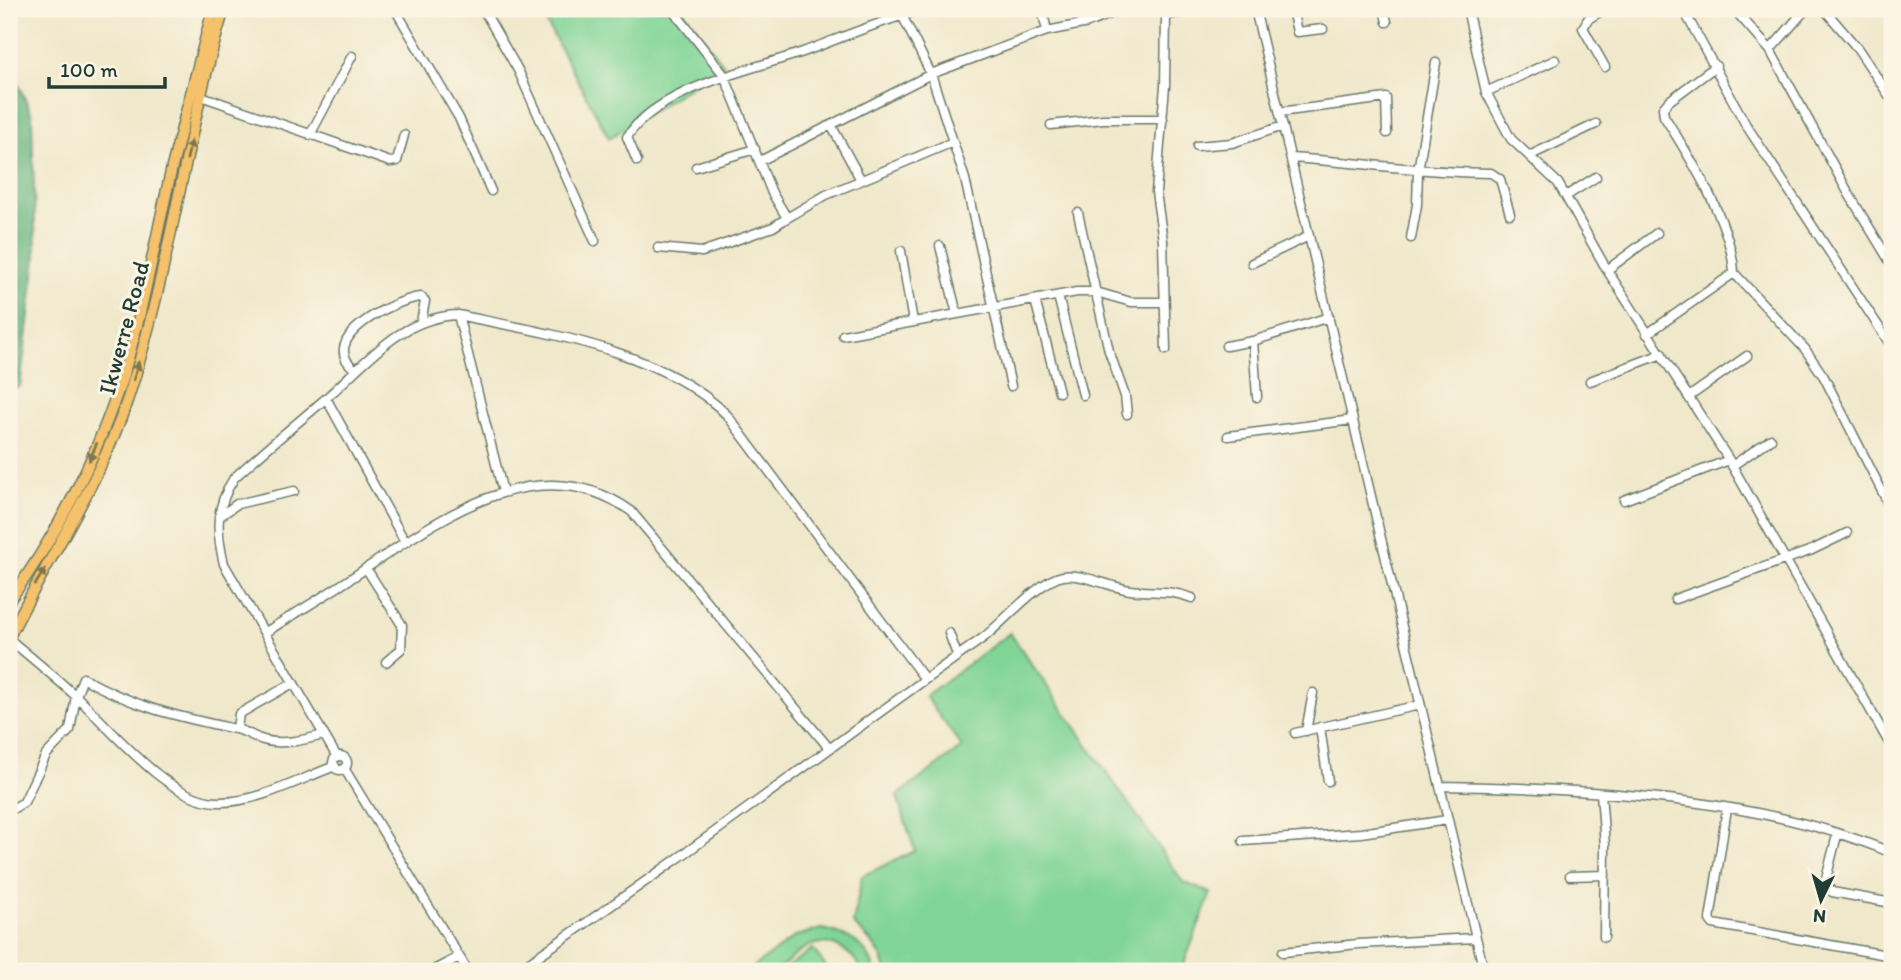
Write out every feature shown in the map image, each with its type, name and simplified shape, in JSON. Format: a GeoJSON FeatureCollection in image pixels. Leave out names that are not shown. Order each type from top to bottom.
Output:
{"type":"FeatureCollection","features":[{"type":"Feature","properties":{"kind":"main road","name":"Ikwerre Road"},"geometry":{"type":"LineString","coordinates":[[9,601],[29,575],[80,484],[119,387],[136,330],[173,165],[213,9]]}},
{"type":"Feature","properties":{"kind":"main road","name":"Ikwerre Road"},"geometry":{"type":"LineString","coordinates":[[9,638],[36,583],[84,502],[129,396],[155,299],[201,96],[224,9]]}},
{"type":"Feature","properties":{"kind":"street"},"geometry":{"type":"LineString","coordinates":[[395,9],[459,118],[491,191]]}},
{"type":"Feature","properties":{"kind":"street"},"geometry":{"type":"LineString","coordinates":[[484,9],[518,69],[594,241]]}},
{"type":"Feature","properties":{"kind":"street"},"geometry":{"type":"LineString","coordinates":[[672,9],[724,75],[782,215],[787,218]]}},
{"type":"Feature","properties":{"kind":"street"},"geometry":{"type":"LineString","coordinates":[[637,161],[628,146],[627,137],[650,113],[724,75],[781,59],[901,12],[924,9]]}},
{"type":"Feature","properties":{"kind":"street"},"geometry":{"type":"LineString","coordinates":[[1042,9],[1047,31]]}},
{"type":"Feature","properties":{"kind":"street"},"geometry":{"type":"LineString","coordinates":[[760,160],[931,74],[1047,31],[1088,23],[1123,9]]}},
{"type":"Feature","properties":{"kind":"street"},"geometry":{"type":"LineString","coordinates":[[1166,351],[1163,241],[1156,192],[1163,119],[1164,12],[1209,9]]}},
{"type":"Feature","properties":{"kind":"street"},"geometry":{"type":"LineString","coordinates":[[1255,9],[1484,971]]}},
{"type":"Feature","properties":{"kind":"street"},"geometry":{"type":"LineString","coordinates":[[1292,9],[1297,32],[1323,29]]}},
{"type":"Feature","properties":{"kind":"street"},"geometry":{"type":"LineString","coordinates":[[1384,9],[1387,22]]}},
{"type":"Feature","properties":{"kind":"street"},"geometry":{"type":"LineString","coordinates":[[1467,9],[1486,92],[1511,139],[1558,183],[1566,195],[1607,270],[1690,396],[1730,463],[1892,748]]}},
{"type":"Feature","properties":{"kind":"street"},"geometry":{"type":"LineString","coordinates":[[1604,9],[1588,19],[1583,29],[1605,66]]}},
{"type":"Feature","properties":{"kind":"street"},"geometry":{"type":"LineString","coordinates":[[1688,9],[1688,18],[1746,125],[1892,347]]}},
{"type":"Feature","properties":{"kind":"street"},"geometry":{"type":"LineString","coordinates":[[1734,9],[1770,50],[1849,194],[1892,265]]}},
{"type":"Feature","properties":{"kind":"street"},"geometry":{"type":"LineString","coordinates":[[1770,50],[1806,9]]}},
{"type":"Feature","properties":{"kind":"street"},"geometry":{"type":"LineString","coordinates":[[1824,9],[1858,49],[1892,100]]}},
{"type":"Feature","properties":{"kind":"street"},"geometry":{"type":"LineString","coordinates":[[901,12],[931,74],[965,179],[1011,386]]}},
{"type":"Feature","properties":{"kind":"street"},"geometry":{"type":"LineString","coordinates":[[310,135],[352,56]]}},
{"type":"Feature","properties":{"kind":"street"},"geometry":{"type":"LineString","coordinates":[[1486,92],[1555,60]]}},
{"type":"Feature","properties":{"kind":"street"},"geometry":{"type":"LineString","coordinates":[[1411,238],[1417,205],[1418,171],[1436,63]]}},
{"type":"Feature","properties":{"kind":"street"},"geometry":{"type":"LineString","coordinates":[[1716,66],[1663,108],[1664,116],[1723,226],[1734,259],[1734,273],[1799,342],[1818,368],[1892,511]]}},
{"type":"Feature","properties":{"kind":"street"},"geometry":{"type":"LineString","coordinates":[[201,96],[390,162],[397,161],[401,156],[404,135]]}},
{"type":"Feature","properties":{"kind":"street"},"geometry":{"type":"LineString","coordinates":[[1280,112],[1386,98],[1387,133]]}},
{"type":"Feature","properties":{"kind":"street"},"geometry":{"type":"LineString","coordinates":[[1051,125],[1103,119],[1163,119]]}},
{"type":"Feature","properties":{"kind":"street"},"geometry":{"type":"LineString","coordinates":[[1529,156],[1596,124]]}},
{"type":"Feature","properties":{"kind":"street"},"geometry":{"type":"LineString","coordinates":[[831,125],[861,180]]}},
{"type":"Feature","properties":{"kind":"street"},"geometry":{"type":"LineString","coordinates":[[1197,146],[1232,143],[1283,126]]}},
{"type":"Feature","properties":{"kind":"street"},"geometry":{"type":"LineString","coordinates":[[658,248],[702,252],[774,227],[826,195],[953,142]]}},
{"type":"Feature","properties":{"kind":"street"},"geometry":{"type":"LineString","coordinates":[[696,167],[755,149]]}},
{"type":"Feature","properties":{"kind":"street"},"geometry":{"type":"LineString","coordinates":[[1291,158],[1345,161],[1418,171],[1497,175],[1510,214]]}},
{"type":"Feature","properties":{"kind":"street"},"geometry":{"type":"LineString","coordinates":[[1566,195],[1596,177]]}},
{"type":"Feature","properties":{"kind":"street"},"geometry":{"type":"LineString","coordinates":[[1078,213],[1127,414]]}},
{"type":"Feature","properties":{"kind":"street"},"geometry":{"type":"LineString","coordinates":[[1607,270],[1657,233]]}},
{"type":"Feature","properties":{"kind":"street"},"geometry":{"type":"LineString","coordinates":[[1252,263],[1309,236]]}},
{"type":"Feature","properties":{"kind":"street"},"geometry":{"type":"LineString","coordinates":[[940,246],[957,314]]}},
{"type":"Feature","properties":{"kind":"street"},"geometry":{"type":"LineString","coordinates":[[901,251],[913,322]]}},
{"type":"Feature","properties":{"kind":"street"},"geometry":{"type":"LineString","coordinates":[[1647,334],[1734,273]]}},
{"type":"Feature","properties":{"kind":"street"},"geometry":{"type":"LineString","coordinates":[[843,335],[1077,292],[1096,292],[1111,299],[1164,302]]}},
{"type":"Feature","properties":{"kind":"street"},"geometry":{"type":"LineString","coordinates":[[1058,296],[1083,395]]}},
{"type":"Feature","properties":{"kind":"street"},"geometry":{"type":"LineString","coordinates":[[356,370],[347,359],[345,347],[348,336],[355,328],[393,305],[421,297],[425,302],[421,322]]}},
{"type":"Feature","properties":{"kind":"street"},"geometry":{"type":"LineString","coordinates":[[1035,300],[1059,391]]}},
{"type":"Feature","properties":{"kind":"street"},"geometry":{"type":"LineString","coordinates":[[458,315],[476,374],[503,492]]}},
{"type":"Feature","properties":{"kind":"street"},"geometry":{"type":"LineString","coordinates":[[468,971],[339,764],[266,632],[240,594],[225,564],[217,536],[220,503],[233,478],[396,335],[421,322],[458,315],[591,346],[646,363],[693,387],[716,405],[924,678]]}},
{"type":"Feature","properties":{"kind":"street"},"geometry":{"type":"LineString","coordinates":[[1226,346],[1253,341],[1329,317]]}},
{"type":"Feature","properties":{"kind":"street"},"geometry":{"type":"LineString","coordinates":[[1253,341],[1257,397]]}},
{"type":"Feature","properties":{"kind":"street"},"geometry":{"type":"LineString","coordinates":[[1590,381],[1661,354]]}},
{"type":"Feature","properties":{"kind":"street"},"geometry":{"type":"LineString","coordinates":[[1690,396],[1747,356]]}},
{"type":"Feature","properties":{"kind":"street"},"geometry":{"type":"LineString","coordinates":[[326,398],[404,540]]}},
{"type":"Feature","properties":{"kind":"street"},"geometry":{"type":"LineString","coordinates":[[1228,436],[1352,421]]}},
{"type":"Feature","properties":{"kind":"street"},"geometry":{"type":"LineString","coordinates":[[1624,500],[1730,463],[1771,439]]}},
{"type":"Feature","properties":{"kind":"street"},"geometry":{"type":"LineString","coordinates":[[266,632],[366,568],[404,540],[465,507],[503,492],[551,484],[580,486],[598,491],[631,511],[829,748]]}},
{"type":"Feature","properties":{"kind":"street"},"geometry":{"type":"LineString","coordinates":[[217,519],[237,504],[294,491]]}},
{"type":"Feature","properties":{"kind":"street"},"geometry":{"type":"LineString","coordinates":[[1675,599],[1847,533]]}},
{"type":"Feature","properties":{"kind":"street"},"geometry":{"type":"LineString","coordinates":[[366,568],[402,625],[401,649],[386,662]]}},
{"type":"Feature","properties":{"kind":"street"},"geometry":{"type":"LineString","coordinates":[[516,971],[638,889],[985,636],[1048,583],[1062,576],[1131,590],[1168,590],[1192,598]]}},
{"type":"Feature","properties":{"kind":"street"},"geometry":{"type":"LineString","coordinates":[[949,634],[957,655]]}},
{"type":"Feature","properties":{"kind":"street"},"geometry":{"type":"LineString","coordinates":[[9,638],[76,696],[162,778],[198,798],[213,802],[248,798],[339,764]]}},
{"type":"Feature","properties":{"kind":"street"},"geometry":{"type":"LineString","coordinates":[[9,811],[24,802],[46,755],[70,730],[76,696],[83,678],[116,696],[156,712],[237,729],[263,740],[299,741],[324,735]]}},
{"type":"Feature","properties":{"kind":"street"},"geometry":{"type":"LineString","coordinates":[[237,729],[239,714],[293,683]]}},
{"type":"Feature","properties":{"kind":"street"},"geometry":{"type":"LineString","coordinates":[[1306,731],[1313,693]]}},
{"type":"Feature","properties":{"kind":"street"},"geometry":{"type":"LineString","coordinates":[[1295,733],[1420,705]]}},
{"type":"Feature","properties":{"kind":"street"},"geometry":{"type":"LineString","coordinates":[[1320,727],[1328,781]]}},
{"type":"Feature","properties":{"kind":"street"},"geometry":{"type":"LineString","coordinates":[[1441,786],[1601,793],[1727,808],[1837,835],[1892,853]]}},
{"type":"Feature","properties":{"kind":"street"},"geometry":{"type":"LineString","coordinates":[[1601,793],[1605,875],[1604,937]]}},
{"type":"Feature","properties":{"kind":"street"},"geometry":{"type":"LineString","coordinates":[[1727,808],[1710,919],[1713,924],[1892,956]]}},
{"type":"Feature","properties":{"kind":"street"},"geometry":{"type":"LineString","coordinates":[[1243,841],[1361,833],[1447,820]]}},
{"type":"Feature","properties":{"kind":"street"},"geometry":{"type":"LineString","coordinates":[[1837,835],[1825,883],[1826,889],[1892,903]]}},
{"type":"Feature","properties":{"kind":"street"},"geometry":{"type":"LineString","coordinates":[[1570,876],[1605,875]]}},
{"type":"Feature","properties":{"kind":"street"},"geometry":{"type":"LineString","coordinates":[[1283,952],[1358,944],[1476,938]]}},
{"type":"Feature","properties":{"kind":"street"},"geometry":{"type":"LineString","coordinates":[[432,971],[459,957]]}},
{"type":"Feature","properties":{"kind":"green space"},"geometry":{"type":"Polygon","coordinates":[[[539,9],[682,9],[724,65],[609,138],[539,9]]]}},
{"type":"Feature","properties":{"kind":"green space"},"geometry":{"type":"Polygon","coordinates":[[[9,63],[32,115],[36,259],[20,386],[9,392],[9,63]]]}},
{"type":"Feature","properties":{"kind":"green space"},"geometry":{"type":"Polygon","coordinates":[[[1010,633],[1183,882],[1211,893],[1181,971],[886,971],[878,951],[853,924],[862,876],[915,851],[897,796],[962,747],[925,696],[1010,633]]]}},
{"type":"Feature","properties":{"kind":"green space"},"geometry":{"type":"Polygon","coordinates":[[[822,929],[848,937],[862,947],[875,971],[862,971],[847,952],[824,943],[807,947],[776,970],[748,971],[796,936],[822,929]]]}},
{"type":"Feature","properties":{"kind":"green space"},"geometry":{"type":"Polygon","coordinates":[[[813,949],[829,971],[782,971],[813,949]]]}}]}
